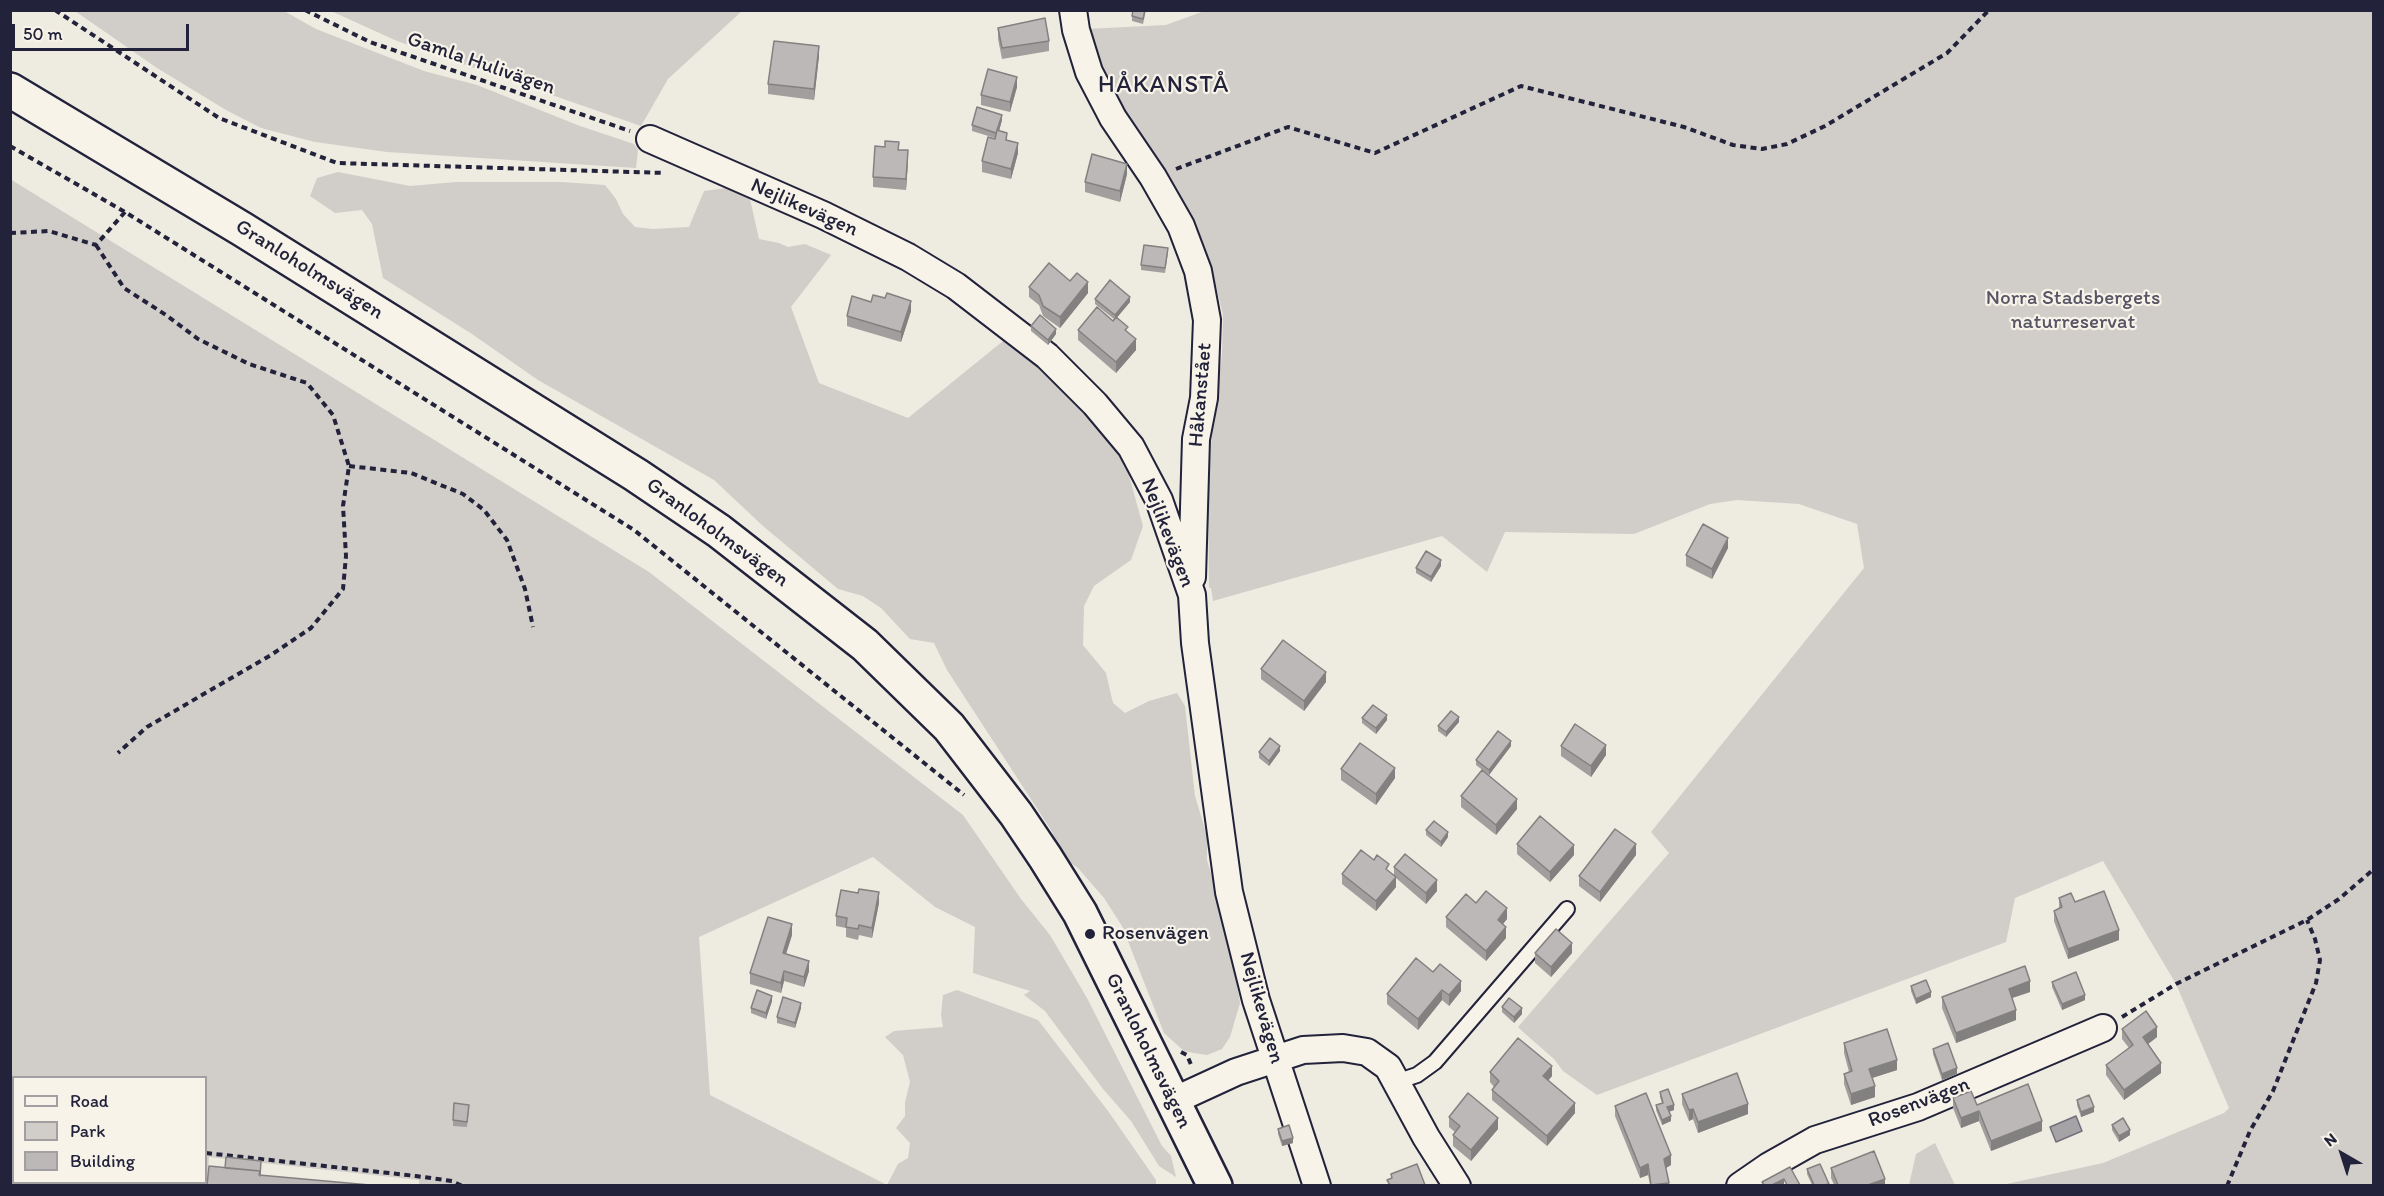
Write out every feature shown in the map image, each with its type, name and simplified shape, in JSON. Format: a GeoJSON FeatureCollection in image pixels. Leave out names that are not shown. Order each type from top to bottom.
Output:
{"type":"FeatureCollection","features":[{"type":"Feature","properties":{"kind":"street","name":"Håkanstået"},"geometry":{"type":"LineString","coordinates":[[1073,10],[1076,30],[1089,72],[1113,118],[1153,177],[1185,235],[1198,271],[1208,320],[1204,398],[1196,439],[1192,595]]}},
{"type":"Feature","properties":{"kind":"street","name":"Granloholmsvägen"},"geometry":{"type":"LineString","coordinates":[[10,90],[444,354],[636,475],[719,531],[865,645],[949,727],[1034,840],[1080,913],[1215,1185]]}},
{"type":"Feature","properties":{"kind":"street","name":"Nejlikevägen"},"geometry":{"type":"LineString","coordinates":[[650,139],[824,215],[908,257],[956,286],[1047,356],[1095,404],[1131,447],[1159,500],[1192,595],[1196,643],[1229,892],[1256,1000],[1317,1185]]}},
{"type":"Feature","properties":{"kind":"street","name":"Rosenvägen"},"geometry":{"type":"LineString","coordinates":[[1740,1185],[1815,1140],[1918,1107],[2103,1028]]}},
{"type":"Feature","properties":{"kind":"street"},"geometry":{"type":"LineString","coordinates":[[1173,1101],[1236,1072],[1303,1050],[1343,1048],[1367,1052],[1388,1067],[1426,1137],[1457,1185]]}},
{"type":"Feature","properties":{"kind":"lane"},"geometry":{"type":"LineString","coordinates":[[1396,1082],[1417,1075],[1436,1062],[1567,909]]}},
{"type":"Feature","properties":{"kind":"path"},"geometry":{"type":"LineString","coordinates":[[55,10],[219,117],[337,163],[672,174]]}},
{"type":"Feature","properties":{"kind":"path","name":"Gamla Hulivägen"},"geometry":{"type":"LineString","coordinates":[[305,10],[370,42],[650,139]]}},
{"type":"Feature","properties":{"kind":"path"},"geometry":{"type":"LineString","coordinates":[[1153,177],[1288,127],[1375,153],[1521,86],[1684,127],[1733,146],[1762,149],[1787,144],[1825,126],[1947,53],[1989,10]]}},
{"type":"Feature","properties":{"kind":"path"},"geometry":{"type":"LineString","coordinates":[[10,146],[125,212],[634,530],[973,802]]}},
{"type":"Feature","properties":{"kind":"path"},"geometry":{"type":"LineString","coordinates":[[96,245],[125,212]]}},
{"type":"Feature","properties":{"kind":"path"},"geometry":{"type":"LineString","coordinates":[[10,233],[49,231],[96,245],[124,288],[198,339],[249,364],[307,383],[333,415],[349,466],[343,506],[346,556],[343,590],[311,628],[272,655],[147,727],[118,753]]}},
{"type":"Feature","properties":{"kind":"path"},"geometry":{"type":"LineString","coordinates":[[349,466],[411,473],[463,495],[484,510],[507,540],[525,589],[533,627]]}},
{"type":"Feature","properties":{"kind":"path"},"geometry":{"type":"LineString","coordinates":[[2103,1028],[2176,984],[2307,920],[2339,899],[2373,869]]}},
{"type":"Feature","properties":{"kind":"path"},"geometry":{"type":"LineString","coordinates":[[2227,1185],[2250,1131],[2273,1091],[2316,983],[2320,960],[2307,920]]}},
{"type":"Feature","properties":{"kind":"path"},"geometry":{"type":"LineString","coordinates":[[207,1153],[462,1185]]}},
{"type":"Feature","properties":{"kind":"green space","name":"Norra Stadsbergets naturreservat"},"geometry":{"type":"Polygon","coordinates":[[[1207,10],[2373,11],[2373,1185],[2002,1185],[2103,1163],[2224,1113],[2229,1108],[2176,984],[2103,861],[2015,898],[2006,942],[1597,1095],[1563,1071],[1554,1059],[1518,1027],[1669,853],[1651,832],[1864,568],[1857,524],[1799,504],[1737,500],[1710,504],[1634,534],[1505,532],[1487,572],[1442,536],[1213,601],[1211,588],[1209,588],[1208,483],[1213,420],[1222,354],[1223,315],[1211,265],[1190,220],[1112,103],[1086,29],[1166,25],[1207,10]]]}},
{"type":"Feature","properties":{"kind":"green space"},"geometry":{"type":"Polygon","coordinates":[[[75,11],[284,11],[316,29],[424,71],[477,85],[580,126],[634,144],[638,150],[636,168],[387,152],[315,142],[261,128],[226,110],[157,68],[75,11]]]}},
{"type":"Feature","properties":{"kind":"green space"},"geometry":{"type":"Polygon","coordinates":[[[331,11],[742,11],[668,79],[641,126],[397,41],[331,11]]]}},
{"type":"Feature","properties":{"kind":"green space"},"geometry":{"type":"Polygon","coordinates":[[[338,172],[410,186],[456,182],[562,182],[605,185],[616,199],[623,214],[635,227],[653,229],[689,227],[704,191],[726,188],[750,199],[759,239],[788,247],[805,244],[831,255],[791,307],[819,383],[908,418],[1008,337],[1064,381],[1110,439],[1128,472],[1143,526],[1131,560],[1094,586],[1084,606],[1083,645],[1106,673],[1113,703],[1125,713],[1149,701],[1177,693],[1185,706],[1195,796],[1207,836],[1207,860],[1228,931],[1240,1003],[1230,1037],[1222,1049],[1207,1055],[1184,1051],[1164,1033],[1122,926],[1104,898],[1078,868],[1065,859],[1051,830],[947,670],[934,643],[910,639],[881,608],[863,596],[838,589],[763,526],[714,480],[538,380],[472,334],[383,278],[372,224],[362,210],[335,213],[310,196],[317,178],[338,172]]]}},
{"type":"Feature","properties":{"kind":"green space"},"geometry":{"type":"Polygon","coordinates":[[[10,179],[649,572],[963,815],[1021,899],[1050,935],[1087,998],[1162,1146],[1171,1156],[1176,1177],[1159,1166],[1131,1121],[1103,1089],[1045,1011],[1024,995],[1030,991],[973,973],[975,927],[935,907],[873,857],[699,937],[710,1095],[887,1185],[898,1164],[908,1158],[910,1143],[896,1128],[905,1116],[905,1102],[910,1082],[903,1055],[885,1037],[894,1031],[943,1027],[941,1015],[943,995],[957,990],[1038,1020],[1108,1111],[1156,1180],[1156,1185],[419,1186],[419,1180],[209,1157],[207,1185],[150,1185],[207,1184],[207,1076],[12,1076],[12,1184],[108,1184],[101,1186],[11,1185],[10,179]]]}},
{"type":"Feature","properties":{"kind":"green space"},"geometry":{"type":"Polygon","coordinates":[[[1935,1143],[1955,1185],[1909,1185],[1916,1154],[1935,1143]]]}},
{"type":"Feature","properties":{"kind":"shaded area"},"geometry":{"type":"Polygon","coordinates":[[[2076,1116],[2082,1131],[2056,1142],[2050,1127],[2076,1116]]]}},
{"type":"Feature","properties":{"kind":"building"},"geometry":{"type":"Polygon","coordinates":[[[1133,10],[1145,10],[1143,19],[1132,16],[1133,10]]]}},
{"type":"Feature","properties":{"kind":"building"},"geometry":{"type":"Polygon","coordinates":[[[1045,18],[1049,41],[1002,48],[998,28],[1045,18]]]}},
{"type":"Feature","properties":{"kind":"building"},"geometry":{"type":"Polygon","coordinates":[[[774,41],[819,46],[814,89],[768,84],[774,41]]]}},
{"type":"Feature","properties":{"kind":"building"},"geometry":{"type":"Polygon","coordinates":[[[988,69],[1017,77],[1010,102],[981,95],[988,69]]]}},
{"type":"Feature","properties":{"kind":"building"},"geometry":{"type":"Polygon","coordinates":[[[977,107],[1002,115],[996,133],[972,125],[977,107]]]}},
{"type":"Feature","properties":{"kind":"building"},"geometry":{"type":"Polygon","coordinates":[[[997,130],[1007,133],[1006,140],[1018,143],[1011,169],[982,161],[988,137],[995,139],[997,130]]]}},
{"type":"Feature","properties":{"kind":"building"},"geometry":{"type":"Polygon","coordinates":[[[885,141],[899,142],[898,150],[908,150],[906,179],[873,177],[875,146],[885,147],[885,141]]]}},
{"type":"Feature","properties":{"kind":"building"},"geometry":{"type":"Polygon","coordinates":[[[1092,154],[1127,164],[1120,191],[1085,182],[1092,154]]]}},
{"type":"Feature","properties":{"kind":"building"},"geometry":{"type":"Polygon","coordinates":[[[1144,245],[1168,248],[1165,268],[1141,265],[1144,245]]]}},
{"type":"Feature","properties":{"kind":"building"},"geometry":{"type":"Polygon","coordinates":[[[1049,263],[1070,281],[1077,273],[1088,282],[1060,317],[1043,306],[1039,295],[1029,287],[1049,263]]]}},
{"type":"Feature","properties":{"kind":"building"},"geometry":{"type":"Polygon","coordinates":[[[1110,280],[1130,297],[1115,315],[1095,299],[1110,280]]]}},
{"type":"Feature","properties":{"kind":"building"},"geometry":{"type":"Polygon","coordinates":[[[887,293],[911,301],[901,332],[847,316],[852,296],[871,302],[873,295],[885,298],[887,293]]]}},
{"type":"Feature","properties":{"kind":"building"},"geometry":{"type":"Polygon","coordinates":[[[1097,307],[1113,321],[1116,317],[1128,327],[1125,330],[1136,339],[1116,362],[1078,330],[1097,307]]]}},
{"type":"Feature","properties":{"kind":"building"},"geometry":{"type":"Polygon","coordinates":[[[1040,315],[1056,329],[1048,340],[1031,326],[1040,315]]]}},
{"type":"Feature","properties":{"kind":"building"},"geometry":{"type":"Polygon","coordinates":[[[1703,524],[1728,538],[1712,569],[1686,555],[1703,524]]]}},
{"type":"Feature","properties":{"kind":"building"},"geometry":{"type":"Polygon","coordinates":[[[1426,551],[1441,560],[1431,577],[1416,568],[1426,551]]]}},
{"type":"Feature","properties":{"kind":"building"},"geometry":{"type":"Polygon","coordinates":[[[1283,640],[1326,672],[1304,701],[1261,669],[1283,640]]]}},
{"type":"Feature","properties":{"kind":"building"},"geometry":{"type":"Polygon","coordinates":[[[1373,705],[1387,715],[1376,728],[1362,718],[1373,705]]]}},
{"type":"Feature","properties":{"kind":"building"},"geometry":{"type":"Polygon","coordinates":[[[1451,711],[1459,717],[1446,732],[1438,726],[1451,711]]]}},
{"type":"Feature","properties":{"kind":"building"},"geometry":{"type":"Polygon","coordinates":[[[1575,724],[1606,745],[1591,766],[1561,746],[1575,724]]]}},
{"type":"Feature","properties":{"kind":"building"},"geometry":{"type":"Polygon","coordinates":[[[1498,731],[1511,741],[1489,770],[1476,760],[1498,731]]]}},
{"type":"Feature","properties":{"kind":"building"},"geometry":{"type":"Polygon","coordinates":[[[1270,738],[1280,746],[1269,761],[1259,752],[1270,738]]]}},
{"type":"Feature","properties":{"kind":"building"},"geometry":{"type":"Polygon","coordinates":[[[1360,743],[1395,768],[1376,794],[1341,769],[1360,743]]]}},
{"type":"Feature","properties":{"kind":"building"},"geometry":{"type":"Polygon","coordinates":[[[1482,770],[1517,799],[1496,825],[1461,796],[1482,770]]]}},
{"type":"Feature","properties":{"kind":"building"},"geometry":{"type":"Polygon","coordinates":[[[1540,816],[1574,845],[1550,872],[1517,844],[1540,816]]]}},
{"type":"Feature","properties":{"kind":"building"},"geometry":{"type":"Polygon","coordinates":[[[1434,821],[1448,832],[1441,842],[1426,830],[1434,821]]]}},
{"type":"Feature","properties":{"kind":"building"},"geometry":{"type":"Polygon","coordinates":[[[1615,829],[1636,844],[1600,892],[1579,876],[1615,829]]]}},
{"type":"Feature","properties":{"kind":"building"},"geometry":{"type":"Polygon","coordinates":[[[1361,850],[1374,860],[1377,855],[1389,864],[1386,869],[1396,877],[1376,901],[1342,874],[1361,850]]]}},
{"type":"Feature","properties":{"kind":"building"},"geometry":{"type":"Polygon","coordinates":[[[1405,854],[1437,880],[1426,893],[1394,867],[1405,854]]]}},
{"type":"Feature","properties":{"kind":"building"},"geometry":{"type":"Polygon","coordinates":[[[859,889],[879,892],[872,928],[859,925],[858,929],[846,927],[847,918],[836,916],[841,890],[858,893],[859,889]]]}},
{"type":"Feature","properties":{"kind":"building"},"geometry":{"type":"Polygon","coordinates":[[[1486,891],[1507,908],[1498,920],[1506,927],[1486,951],[1446,917],[1466,894],[1476,903],[1486,891]]]}},
{"type":"Feature","properties":{"kind":"building"},"geometry":{"type":"Polygon","coordinates":[[[2104,891],[2119,930],[2068,949],[2054,911],[2062,907],[2059,898],[2071,893],[2075,902],[2104,891]]]}},
{"type":"Feature","properties":{"kind":"building"},"geometry":{"type":"Polygon","coordinates":[[[768,917],[792,924],[783,953],[809,961],[804,977],[784,971],[781,983],[750,973],[768,917]]]}},
{"type":"Feature","properties":{"kind":"building"},"geometry":{"type":"Polygon","coordinates":[[[1556,929],[1572,943],[1551,967],[1535,953],[1556,929]]]}},
{"type":"Feature","properties":{"kind":"building"},"geometry":{"type":"Polygon","coordinates":[[[1416,958],[1433,972],[1440,964],[1461,981],[1449,995],[1442,990],[1418,1019],[1387,994],[1416,958]]]}},
{"type":"Feature","properties":{"kind":"building"},"geometry":{"type":"Polygon","coordinates":[[[2025,966],[2030,981],[2009,989],[2016,1010],[1956,1033],[1942,997],[2025,966]]]}},
{"type":"Feature","properties":{"kind":"building"},"geometry":{"type":"Polygon","coordinates":[[[2076,972],[2085,995],[2062,1004],[2052,982],[2076,972]]]}},
{"type":"Feature","properties":{"kind":"building"},"geometry":{"type":"Polygon","coordinates":[[[1926,980],[1931,992],[1916,999],[1911,986],[1926,980]]]}},
{"type":"Feature","properties":{"kind":"building"},"geometry":{"type":"Polygon","coordinates":[[[757,990],[772,996],[766,1013],[751,1008],[757,990]]]}},
{"type":"Feature","properties":{"kind":"building"},"geometry":{"type":"Polygon","coordinates":[[[783,997],[801,1003],[795,1023],[777,1017],[783,997]]]}},
{"type":"Feature","properties":{"kind":"building"},"geometry":{"type":"Polygon","coordinates":[[[1509,998],[1522,1008],[1514,1017],[1502,1007],[1509,998]]]}},
{"type":"Feature","properties":{"kind":"building"},"geometry":{"type":"Polygon","coordinates":[[[2146,1011],[2157,1027],[2143,1037],[2161,1063],[2124,1090],[2106,1065],[2133,1045],[2122,1029],[2146,1011]]]}},
{"type":"Feature","properties":{"kind":"building"},"geometry":{"type":"Polygon","coordinates":[[[1887,1029],[1897,1060],[1869,1069],[1875,1086],[1851,1094],[1844,1074],[1852,1071],[1844,1043],[1887,1029]]]}},
{"type":"Feature","properties":{"kind":"building"},"geometry":{"type":"Polygon","coordinates":[[[1518,1038],[1552,1066],[1543,1076],[1575,1103],[1547,1136],[1492,1090],[1499,1081],[1490,1072],[1518,1038]]]}},
{"type":"Feature","properties":{"kind":"building"},"geometry":{"type":"Polygon","coordinates":[[[1948,1043],[1957,1068],[1942,1074],[1933,1049],[1948,1043]]]}},
{"type":"Feature","properties":{"kind":"building"},"geometry":{"type":"Polygon","coordinates":[[[1737,1073],[1748,1104],[1698,1122],[1693,1109],[1689,1110],[1682,1094],[1737,1073]]]}},
{"type":"Feature","properties":{"kind":"building"},"geometry":{"type":"Polygon","coordinates":[[[2028,1084],[2042,1121],[1991,1141],[1979,1111],[1961,1118],[1953,1098],[1971,1091],[1977,1105],[2028,1084]]]}},
{"type":"Feature","properties":{"kind":"building"},"geometry":{"type":"Polygon","coordinates":[[[1668,1089],[1674,1105],[1667,1107],[1671,1116],[1662,1120],[1656,1105],[1663,1103],[1660,1092],[1668,1089]]]}},
{"type":"Feature","properties":{"kind":"building"},"geometry":{"type":"Polygon","coordinates":[[[1468,1093],[1498,1118],[1471,1150],[1453,1135],[1460,1126],[1449,1117],[1468,1093]]]}},
{"type":"Feature","properties":{"kind":"building"},"geometry":{"type":"Polygon","coordinates":[[[1646,1093],[1671,1155],[1664,1159],[1669,1183],[1651,1185],[1648,1164],[1640,1168],[1615,1106],[1646,1093]]]}},
{"type":"Feature","properties":{"kind":"building"},"geometry":{"type":"Polygon","coordinates":[[[2089,1095],[2094,1107],[2081,1112],[2077,1100],[2089,1095]]]}},
{"type":"Feature","properties":{"kind":"building"},"geometry":{"type":"Polygon","coordinates":[[[454,1103],[469,1105],[467,1122],[453,1120],[454,1103]]]}},
{"type":"Feature","properties":{"kind":"building"},"geometry":{"type":"Polygon","coordinates":[[[2123,1118],[2130,1130],[2119,1136],[2112,1125],[2123,1118]]]}},
{"type":"Feature","properties":{"kind":"building"},"geometry":{"type":"Polygon","coordinates":[[[1289,1125],[1293,1138],[1282,1141],[1278,1129],[1289,1125]]]}},
{"type":"Feature","properties":{"kind":"building"},"geometry":{"type":"Polygon","coordinates":[[[1874,1151],[1885,1179],[1868,1185],[1838,1185],[1831,1168],[1874,1151]]]}},
{"type":"Feature","properties":{"kind":"building"},"geometry":{"type":"Polygon","coordinates":[[[226,1157],[261,1161],[260,1176],[260,1171],[225,1168],[226,1157]]]}},
{"type":"Feature","properties":{"kind":"building"},"geometry":{"type":"Polygon","coordinates":[[[1417,1164],[1425,1185],[1390,1185],[1387,1180],[1392,1178],[1391,1174],[1417,1164]]]}},
{"type":"Feature","properties":{"kind":"building"},"geometry":{"type":"Polygon","coordinates":[[[1820,1164],[1829,1184],[1814,1185],[1807,1169],[1820,1164]]]}},
{"type":"Feature","properties":{"kind":"building"},"geometry":{"type":"Polygon","coordinates":[[[209,1166],[260,1171],[259,1175],[370,1185],[207,1185],[209,1166]]]}},
{"type":"Feature","properties":{"kind":"building"},"geometry":{"type":"Polygon","coordinates":[[[1790,1167],[1800,1185],[1787,1185],[1784,1179],[1772,1185],[1764,1185],[1762,1182],[1790,1167]]]}},
{"type":"Feature","properties":{"kind":"place","name":"Rosenvägen"},"geometry":{"type":"Point","coordinates":[1090,934]}},
{"type":"Feature","properties":{"kind":"district","name":"HÅKANSTÅ"},"geometry":{"type":"Point","coordinates":[1164,86]}}]}
